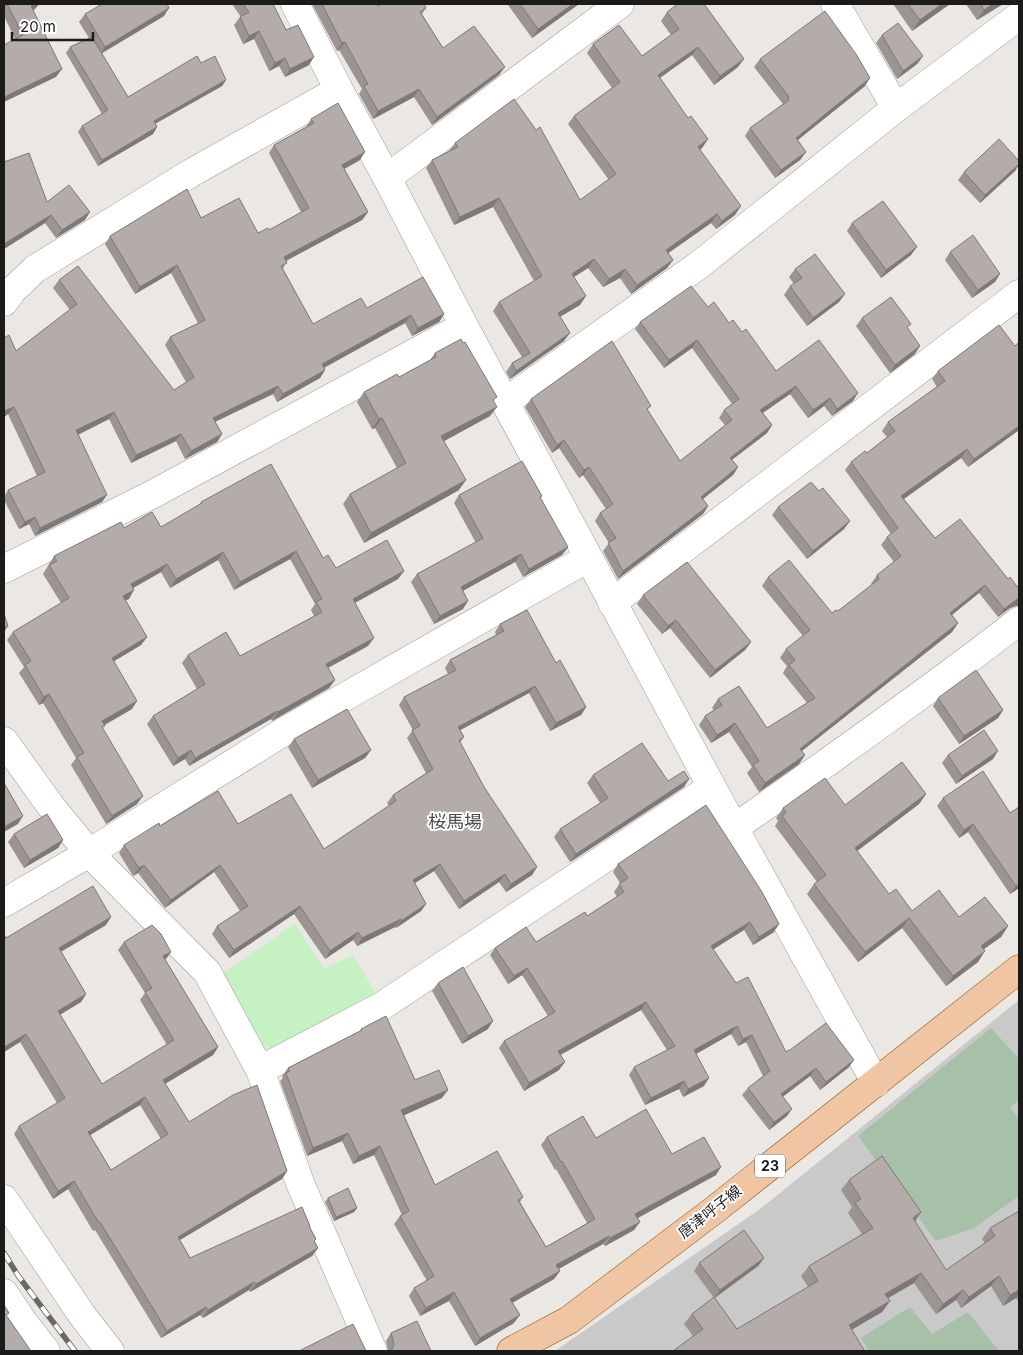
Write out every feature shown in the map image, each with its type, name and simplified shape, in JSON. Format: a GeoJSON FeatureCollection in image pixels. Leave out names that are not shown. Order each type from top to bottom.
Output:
{"type":"FeatureCollection","features":[{"type":"Feature","properties":{"kind":"main road","name":"唐津呼子線"},"geometry":{"type":"LineString","coordinates":[[512,1351],[569,1320],[713,1211],[1019,969]]}},
{"type":"Feature","properties":{"kind":"street"},"geometry":{"type":"LineString","coordinates":[[295,4],[588,558],[734,828],[876,1083]]}},
{"type":"Feature","properties":{"kind":"street"},"geometry":{"type":"LineString","coordinates":[[387,178],[620,4]]}},
{"type":"Feature","properties":{"kind":"street"},"geometry":{"type":"LineString","coordinates":[[835,4],[896,108]]}},
{"type":"Feature","properties":{"kind":"street"},"geometry":{"type":"LineString","coordinates":[[505,402],[699,266],[896,108],[1019,16]]}},
{"type":"Feature","properties":{"kind":"street"},"geometry":{"type":"LineString","coordinates":[[4,302],[12,291],[35,269],[191,174],[339,90]]}},
{"type":"Feature","properties":{"kind":"street"},"geometry":{"type":"LineString","coordinates":[[612,602],[1019,294]]}},
{"type":"Feature","properties":{"kind":"street"},"geometry":{"type":"LineString","coordinates":[[4,570],[155,493],[464,326]]}},
{"type":"Feature","properties":{"kind":"street"},"geometry":{"type":"LineString","coordinates":[[4,903],[285,732],[588,558]]}},
{"type":"Feature","properties":{"kind":"street"},"geometry":{"type":"LineString","coordinates":[[734,828],[823,766],[1019,621]]}},
{"type":"Feature","properties":{"kind":"street"},"geometry":{"type":"LineString","coordinates":[[4,741],[50,805],[89,853],[207,972],[260,1070],[300,1183],[373,1351]]}},
{"type":"Feature","properties":{"kind":"street"},"geometry":{"type":"LineString","coordinates":[[260,1070],[382,1006],[712,787]]}},
{"type":"Feature","properties":{"kind":"street"},"geometry":{"type":"LineString","coordinates":[[4,1199],[82,1315],[110,1351]]}},
{"type":"Feature","properties":{"kind":"street"},"geometry":{"type":"LineString","coordinates":[[4,1293],[46,1351]]}},
{"type":"Feature","properties":{"kind":"shaded area"},"geometry":{"type":"Polygon","coordinates":[[[1019,1000],[1019,1351],[555,1351],[760,1209],[1019,1000]]]}},
{"type":"Feature","properties":{"kind":"green space"},"geometry":{"type":"Polygon","coordinates":[[[295,923],[324,969],[353,955],[378,997],[274,1051],[261,1044],[222,974],[295,923]]]}},
{"type":"Feature","properties":{"kind":"green space"},"geometry":{"type":"Polygon","coordinates":[[[991,1028],[1019,1059],[1019,1100],[1010,1108],[1019,1119],[1019,1196],[974,1228],[936,1241],[858,1136],[991,1028]]]}},
{"type":"Feature","properties":{"kind":"green space"},"geometry":{"type":"Polygon","coordinates":[[[910,1307],[932,1334],[968,1312],[999,1351],[869,1351],[861,1338],[910,1307]]]}},
{"type":"Feature","properties":{"kind":"building"},"geometry":{"type":"Polygon","coordinates":[[[7,4],[35,4],[31,6],[62,69],[4,97],[4,45],[23,35],[7,4]]]}},
{"type":"Feature","properties":{"kind":"building"},"geometry":{"type":"Polygon","coordinates":[[[102,4],[167,4],[169,8],[105,47],[85,14],[102,4]]]}},
{"type":"Feature","properties":{"kind":"building"},"geometry":{"type":"Polygon","coordinates":[[[243,4],[273,4],[286,30],[298,25],[314,57],[290,69],[285,58],[275,63],[259,31],[249,36],[240,17],[249,12],[243,4]]]}},
{"type":"Feature","properties":{"kind":"building"},"geometry":{"type":"Polygon","coordinates":[[[322,4],[376,4],[378,6],[382,4],[424,4],[426,8],[420,12],[443,48],[474,26],[505,67],[437,117],[419,89],[378,111],[364,86],[368,84],[345,42],[342,43],[322,4]]]}},
{"type":"Feature","properties":{"kind":"building"},"geometry":{"type":"Polygon","coordinates":[[[520,4],[573,4],[538,29],[520,4]]]}},
{"type":"Feature","properties":{"kind":"building"},"geometry":{"type":"Polygon","coordinates":[[[678,4],[704,4],[744,59],[720,76],[698,47],[658,75],[688,118],[691,116],[708,139],[698,147],[741,206],[722,221],[717,214],[666,250],[673,260],[637,285],[625,269],[609,279],[594,259],[572,274],[586,296],[558,313],[570,333],[516,371],[512,363],[530,353],[499,302],[542,276],[499,198],[460,217],[432,160],[458,147],[455,143],[514,99],[536,130],[540,127],[580,200],[616,174],[574,116],[620,82],[593,44],[619,25],[642,56],[679,29],[667,12],[678,4]]]}},
{"type":"Feature","properties":{"kind":"building"},"geometry":{"type":"Polygon","coordinates":[[[908,4],[942,4],[920,20],[908,4]]]}},
{"type":"Feature","properties":{"kind":"building"},"geometry":{"type":"Polygon","coordinates":[[[981,4],[993,4],[984,10],[981,4]]]}},
{"type":"Feature","properties":{"kind":"building"},"geometry":{"type":"Polygon","coordinates":[[[825,11],[856,54],[870,78],[796,138],[806,152],[781,170],[750,128],[789,100],[789,97],[760,59],[825,11]]]}},
{"type":"Feature","properties":{"kind":"building"},"geometry":{"type":"Polygon","coordinates":[[[898,23],[923,56],[903,71],[882,35],[898,23]]]}},
{"type":"Feature","properties":{"kind":"building"},"geometry":{"type":"Polygon","coordinates":[[[92,37],[128,97],[197,56],[201,63],[215,56],[226,80],[154,121],[157,127],[102,160],[82,126],[108,110],[70,47],[92,37]]]}},
{"type":"Feature","properties":{"kind":"building"},"geometry":{"type":"Polygon","coordinates":[[[338,103],[365,152],[342,165],[368,212],[284,257],[287,263],[281,266],[313,324],[361,298],[367,308],[423,277],[444,314],[418,328],[411,315],[322,364],[325,370],[283,394],[278,386],[213,418],[222,434],[191,451],[181,434],[136,455],[114,412],[76,430],[107,495],[40,528],[35,517],[25,522],[8,490],[45,472],[14,407],[4,411],[4,338],[9,335],[16,351],[77,304],[59,280],[78,266],[174,390],[194,377],[170,337],[205,320],[177,265],[140,287],[110,236],[187,189],[201,218],[239,198],[258,233],[268,228],[269,230],[309,208],[274,145],[314,123],[311,119],[338,103]]]}},
{"type":"Feature","properties":{"kind":"building"},"geometry":{"type":"Polygon","coordinates":[[[999,139],[1019,161],[1019,164],[985,195],[964,172],[999,139]]]}},
{"type":"Feature","properties":{"kind":"building"},"geometry":{"type":"Polygon","coordinates":[[[29,153],[47,202],[69,185],[90,212],[62,230],[51,215],[4,244],[4,162],[29,153]]]}},
{"type":"Feature","properties":{"kind":"building"},"geometry":{"type":"Polygon","coordinates":[[[883,201],[917,247],[886,270],[852,223],[883,201]]]}},
{"type":"Feature","properties":{"kind":"building"},"geometry":{"type":"Polygon","coordinates":[[[973,235],[1000,274],[978,290],[950,252],[973,235]]]}},
{"type":"Feature","properties":{"kind":"building"},"geometry":{"type":"Polygon","coordinates":[[[815,254],[845,294],[813,318],[790,286],[802,278],[795,269],[815,254]]]}},
{"type":"Feature","properties":{"kind":"building"},"geometry":{"type":"Polygon","coordinates":[[[691,286],[708,307],[714,302],[729,323],[733,320],[742,332],[746,329],[776,371],[819,340],[858,393],[837,409],[830,398],[813,410],[796,386],[760,410],[772,425],[730,458],[738,467],[701,497],[708,506],[623,571],[608,543],[616,538],[600,513],[613,504],[589,467],[584,470],[564,440],[557,445],[531,399],[612,341],[651,406],[647,409],[680,461],[732,420],[724,410],[739,399],[697,340],[669,360],[640,322],[691,286]]]}},
{"type":"Feature","properties":{"kind":"building"},"geometry":{"type":"Polygon","coordinates":[[[891,297],[911,324],[907,327],[920,346],[895,365],[862,318],[891,297]]]}},
{"type":"Feature","properties":{"kind":"building"},"geometry":{"type":"Polygon","coordinates":[[[999,325],[1015,346],[1019,342],[1019,426],[974,459],[967,449],[901,496],[935,538],[960,519],[1008,579],[1010,577],[1019,589],[1019,598],[1004,609],[985,585],[950,613],[958,623],[800,749],[805,755],[765,783],[753,765],[759,761],[735,723],[717,735],[705,716],[722,705],[718,699],[739,686],[767,728],[815,698],[789,665],[795,660],[786,649],[810,630],[768,577],[789,560],[832,613],[836,610],[838,611],[879,579],[877,575],[901,556],[887,537],[898,528],[851,462],[865,451],[867,453],[895,431],[888,422],[945,381],[938,371],[999,325]]]}},
{"type":"Feature","properties":{"kind":"building"},"geometry":{"type":"Polygon","coordinates":[[[461,339],[463,343],[465,342],[497,397],[493,400],[497,407],[441,436],[466,480],[371,533],[350,494],[406,463],[382,418],[379,419],[364,392],[397,374],[399,377],[436,357],[435,353],[461,339]]]}},
{"type":"Feature","properties":{"kind":"building"},"geometry":{"type":"Polygon","coordinates":[[[522,461],[568,547],[529,569],[521,554],[461,587],[468,601],[440,616],[417,574],[483,538],[459,495],[522,461]]]}},
{"type":"Feature","properties":{"kind":"building"},"geometry":{"type":"Polygon","coordinates":[[[271,464],[323,558],[328,555],[336,568],[387,540],[404,571],[353,599],[374,638],[326,664],[335,680],[195,758],[191,750],[178,758],[153,716],[205,684],[188,655],[226,632],[240,656],[322,612],[316,602],[322,599],[296,551],[240,582],[223,552],[176,579],[167,564],[131,584],[134,590],[123,596],[147,637],[112,658],[137,701],[102,721],[105,726],[102,727],[143,796],[112,816],[77,757],[84,753],[49,694],[44,697],[25,665],[31,661],[13,632],[69,598],[49,565],[57,561],[54,556],[121,522],[124,528],[152,512],[161,527],[201,502],[271,464]]]}},
{"type":"Feature","properties":{"kind":"building"},"geometry":{"type":"Polygon","coordinates":[[[811,482],[819,491],[823,488],[850,521],[813,551],[778,507],[811,482]]]}},
{"type":"Feature","properties":{"kind":"building"},"geometry":{"type":"Polygon","coordinates":[[[687,562],[751,642],[715,670],[676,620],[668,626],[643,595],[687,562]]]}},
{"type":"Feature","properties":{"kind":"building"},"geometry":{"type":"Polygon","coordinates":[[[527,610],[556,663],[560,660],[586,707],[556,723],[535,686],[458,727],[464,737],[459,740],[484,787],[537,867],[511,884],[505,874],[464,901],[440,864],[413,880],[426,904],[401,921],[401,919],[362,938],[358,932],[330,951],[300,906],[234,950],[217,926],[248,906],[220,865],[171,900],[144,865],[139,868],[124,845],[159,823],[160,826],[218,791],[238,824],[291,794],[324,849],[396,801],[393,795],[433,769],[412,730],[420,726],[404,697],[456,670],[450,660],[504,631],[500,624],[527,610]]]}},
{"type":"Feature","properties":{"kind":"building"},"geometry":{"type":"Polygon","coordinates":[[[4,614],[8,626],[4,627],[4,614]]]}},
{"type":"Feature","properties":{"kind":"building"},"geometry":{"type":"Polygon","coordinates":[[[976,670],[1003,710],[964,736],[938,698],[976,670]]]}},
{"type":"Feature","properties":{"kind":"building"},"geometry":{"type":"Polygon","coordinates":[[[347,709],[371,750],[318,780],[294,739],[347,709]]]}},
{"type":"Feature","properties":{"kind":"building"},"geometry":{"type":"Polygon","coordinates":[[[984,730],[998,751],[962,776],[948,755],[984,730]]]}},
{"type":"Feature","properties":{"kind":"building"},"geometry":{"type":"Polygon","coordinates":[[[642,743],[668,781],[684,771],[689,779],[576,854],[560,829],[608,798],[593,775],[642,743]]]}},
{"type":"Feature","properties":{"kind":"building"},"geometry":{"type":"Polygon","coordinates":[[[902,762],[926,794],[855,848],[889,894],[896,889],[912,911],[939,890],[959,917],[985,897],[1008,926],[981,946],[985,951],[953,976],[909,918],[865,952],[814,884],[826,875],[782,816],[786,813],[783,808],[825,778],[845,805],[902,762]]]}},
{"type":"Feature","properties":{"kind":"building"},"geometry":{"type":"Polygon","coordinates":[[[983,771],[1010,813],[1019,807],[1019,884],[1016,886],[973,824],[964,830],[943,798],[983,771]]]}},
{"type":"Feature","properties":{"kind":"building"},"geometry":{"type":"Polygon","coordinates":[[[4,783],[23,816],[4,827],[4,783]]]}},
{"type":"Feature","properties":{"kind":"building"},"geometry":{"type":"Polygon","coordinates":[[[706,805],[762,892],[779,924],[759,937],[750,922],[711,946],[736,983],[748,977],[786,1052],[826,1023],[854,1060],[826,1082],[816,1068],[781,1094],[792,1109],[774,1122],[748,1088],[770,1071],[752,1035],[743,1039],[737,1026],[694,1050],[709,1078],[688,1089],[684,1081],[651,1098],[634,1067],[675,1046],[646,1002],[558,1051],[565,1062],[529,1083],[504,1041],[555,1012],[527,968],[514,976],[495,948],[526,927],[536,942],[585,912],[587,916],[624,892],[619,884],[628,878],[618,864],[706,805]]]}},
{"type":"Feature","properties":{"kind":"building"},"geometry":{"type":"Polygon","coordinates":[[[47,814],[63,840],[30,860],[14,834],[47,814]]]}},
{"type":"Feature","properties":{"kind":"building"},"geometry":{"type":"Polygon","coordinates":[[[93,886],[111,917],[59,948],[86,994],[58,1011],[102,1084],[174,1040],[145,992],[152,988],[124,942],[152,925],[161,934],[171,952],[163,956],[218,1047],[163,1080],[189,1122],[233,1095],[257,1085],[287,1171],[178,1237],[190,1258],[302,1207],[318,1248],[256,1284],[254,1282],[208,1310],[206,1307],[167,1331],[74,1181],[58,1191],[19,1126],[65,1098],[26,1034],[4,1047],[4,934],[6,938],[93,886]],[[145,1097],[88,1132],[111,1170],[168,1134],[145,1097]]]}},
{"type":"Feature","properties":{"kind":"building"},"geometry":{"type":"Polygon","coordinates":[[[463,967],[493,1021],[468,1036],[438,983],[463,967]]]}},
{"type":"Feature","properties":{"kind":"building"},"geometry":{"type":"Polygon","coordinates":[[[386,1016],[415,1080],[439,1070],[448,1090],[401,1110],[435,1185],[497,1151],[523,1197],[518,1200],[546,1247],[595,1219],[547,1137],[583,1116],[596,1138],[646,1109],[672,1154],[704,1137],[721,1167],[635,1214],[640,1222],[610,1238],[609,1236],[556,1265],[560,1271],[510,1299],[520,1315],[480,1338],[454,1292],[426,1308],[414,1288],[434,1276],[400,1216],[409,1211],[380,1146],[359,1156],[348,1133],[313,1148],[286,1073],[290,1071],[288,1068],[386,1016]]]}},
{"type":"Feature","properties":{"kind":"building"},"geometry":{"type":"Polygon","coordinates":[[[882,1156],[921,1212],[913,1218],[946,1270],[995,1236],[990,1228],[1019,1211],[1019,1290],[1010,1295],[999,1276],[969,1297],[963,1290],[943,1304],[921,1273],[885,1294],[890,1301],[849,1325],[863,1351],[673,1351],[703,1329],[692,1314],[714,1297],[737,1329],[818,1281],[809,1266],[873,1228],[855,1203],[861,1199],[849,1180],[882,1156]]]}},
{"type":"Feature","properties":{"kind":"building"},"geometry":{"type":"Polygon","coordinates":[[[348,1188],[357,1208],[336,1217],[328,1198],[348,1188]]]}},
{"type":"Feature","properties":{"kind":"building"},"geometry":{"type":"Polygon","coordinates":[[[744,1230],[764,1258],[720,1290],[699,1263],[744,1230]]]}},
{"type":"Feature","properties":{"kind":"building"},"geometry":{"type":"Polygon","coordinates":[[[4,1305],[9,1313],[6,1315],[31,1351],[4,1351],[4,1305]]]}},
{"type":"Feature","properties":{"kind":"building"},"geometry":{"type":"Polygon","coordinates":[[[417,1321],[431,1351],[391,1351],[394,1345],[391,1333],[417,1321]]]}},
{"type":"Feature","properties":{"kind":"building"},"geometry":{"type":"Polygon","coordinates":[[[353,1324],[366,1351],[299,1351],[353,1324]]]}},
{"type":"Feature","properties":{"kind":"railway"},"geometry":{"type":"LineString","coordinates":[[4,1253],[19,1277],[75,1351]]}},
{"type":"Feature","properties":{"kind":"district","name":"桜馬場"},"geometry":{"type":"Point","coordinates":[455,822]}}]}
